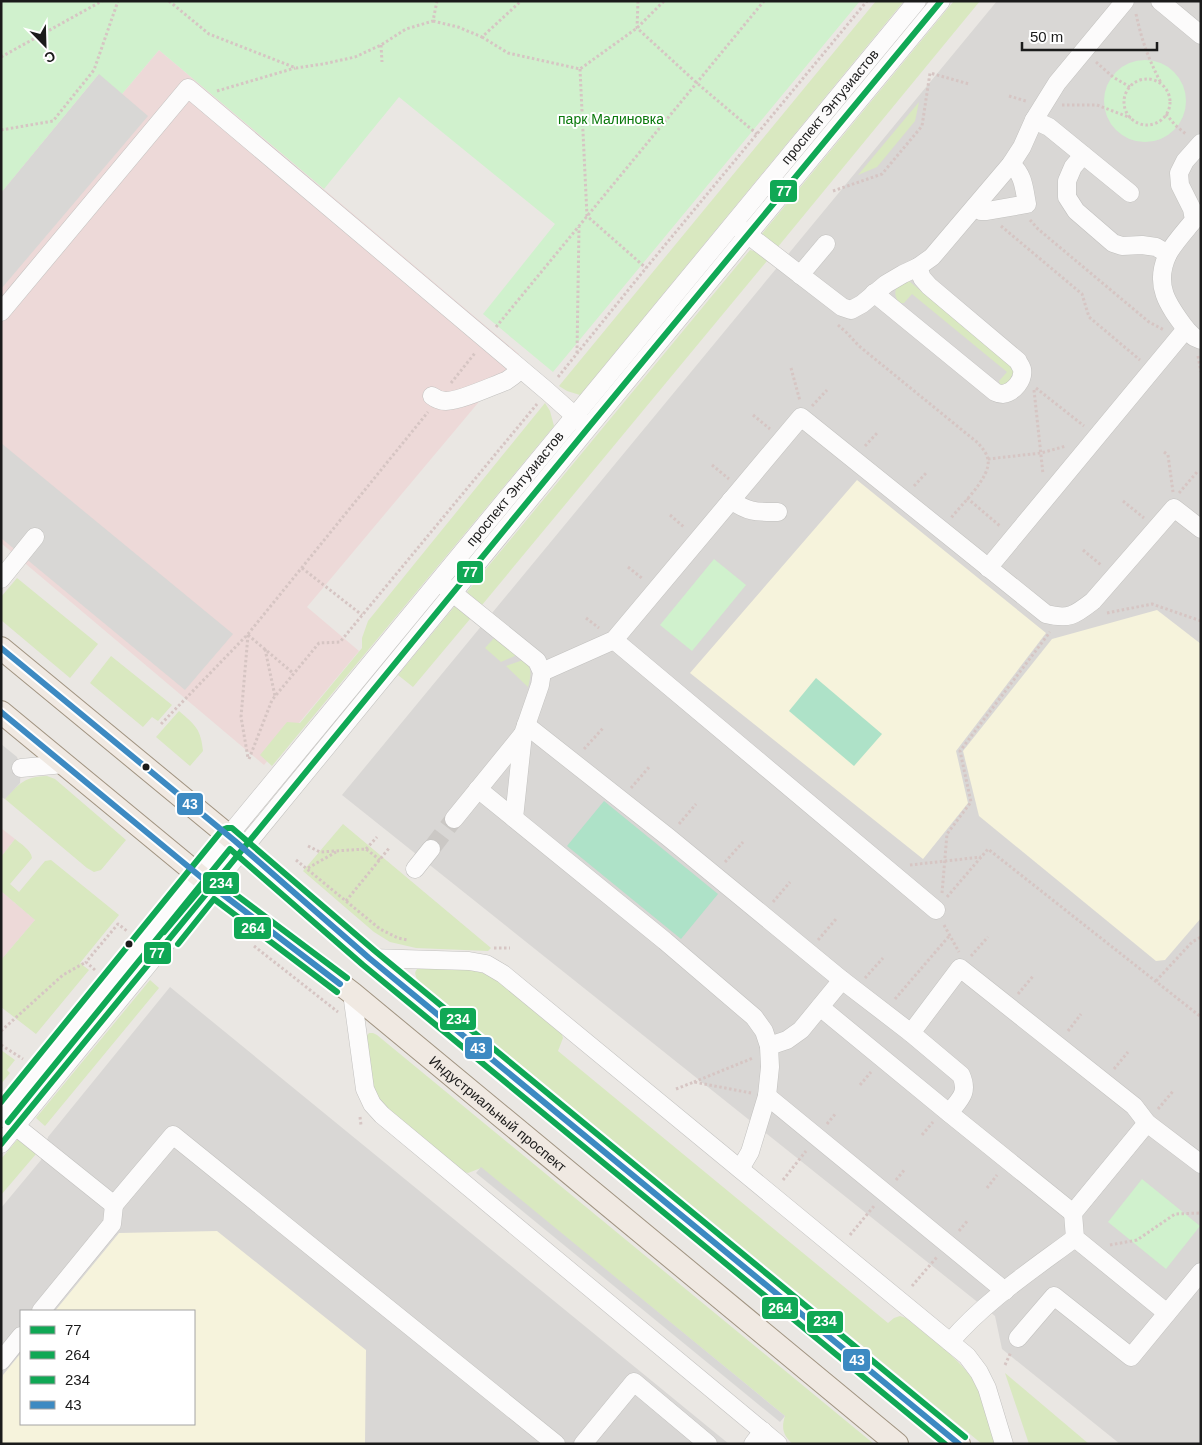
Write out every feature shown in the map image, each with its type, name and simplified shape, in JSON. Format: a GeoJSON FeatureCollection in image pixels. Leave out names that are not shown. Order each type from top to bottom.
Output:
{"type":"FeatureCollection","features":[{"type":"Feature","properties":{"kind":"main road"},"geometry":{"type":"LineString","coordinates":[[1,648],[236,842],[369,958],[959,1444]]}},
{"type":"Feature","properties":{"kind":"main road","name":"Индустриальный проспект"},"geometry":{"type":"LineString","coordinates":[[1,712],[205,881],[352,994],[897,1444]]}},
{"type":"Feature","properties":{"kind":"street","name":"проспект Энтузиастов"},"geometry":{"type":"LineString","coordinates":[[236,842],[452,593],[734,223],[917,1]]}},
{"type":"Feature","properties":{"kind":"street","name":"проспект Энтузиастов"},"geometry":{"type":"LineString","coordinates":[[1,1144],[64,1069],[205,881],[438,582],[748,234],[941,1]]}},
{"type":"Feature","properties":{"kind":"street"},"geometry":{"type":"LineString","coordinates":[[1160,1],[1201,35]]}},
{"type":"Feature","properties":{"kind":"street"},"geometry":{"type":"LineString","coordinates":[[734,223],[842,307],[851,310],[862,304],[886,284],[918,267],[932,257],[981,209],[1022,147],[1038,113],[1057,83],[1084,51],[1130,5]]}},
{"type":"Feature","properties":{"kind":"street"},"geometry":{"type":"LineString","coordinates":[[1,312],[134,166],[188,88],[547,391],[581,422]]}},
{"type":"Feature","properties":{"kind":"street"},"geometry":{"type":"LineString","coordinates":[[1038,113],[1049,127],[1130,193]]}},
{"type":"Feature","properties":{"kind":"street"},"geometry":{"type":"LineString","coordinates":[[1200,144],[1185,161],[1179,172],[1180,185],[1192,209],[1194,220],[1168,254],[1162,273],[1164,295],[1184,333],[1201,340]]}},
{"type":"Feature","properties":{"kind":"street"},"geometry":{"type":"LineString","coordinates":[[1083,155],[1073,167],[1067,181],[1067,197],[1076,212],[1113,243],[1122,246],[1142,245],[1156,247],[1168,254]]}},
{"type":"Feature","properties":{"kind":"street"},"geometry":{"type":"LineString","coordinates":[[981,209],[1027,204],[1021,177],[1018,170],[1011,164]]}},
{"type":"Feature","properties":{"kind":"street"},"geometry":{"type":"LineString","coordinates":[[800,275],[826,244]]}},
{"type":"Feature","properties":{"kind":"street"},"geometry":{"type":"LineString","coordinates":[[874,293],[995,392],[1002,394],[1016,386],[1021,378],[1022,369],[1018,361],[929,286],[922,278],[918,267]]}},
{"type":"Feature","properties":{"kind":"street"},"geometry":{"type":"LineString","coordinates":[[988,568],[1184,333]]}},
{"type":"Feature","properties":{"kind":"street"},"geometry":{"type":"LineString","coordinates":[[435,398],[446,401],[457,399],[506,381],[520,370]]}},
{"type":"Feature","properties":{"kind":"street"},"geometry":{"type":"LineString","coordinates":[[542,672],[614,640],[801,417],[1046,614],[1069,616],[1093,601],[1174,508],[1201,529]]}},
{"type":"Feature","properties":{"kind":"street"},"geometry":{"type":"LineString","coordinates":[[731,500],[741,507],[753,511],[778,512]]}},
{"type":"Feature","properties":{"kind":"street"},"geometry":{"type":"LineString","coordinates":[[1,579],[35,537]]}},
{"type":"Feature","properties":{"kind":"street"},"geometry":{"type":"LineString","coordinates":[[438,582],[537,662],[542,672],[540,685],[524,729],[514,818]]}},
{"type":"Feature","properties":{"kind":"street"},"geometry":{"type":"LineString","coordinates":[[614,640],[886,868],[939,907]]}},
{"type":"Feature","properties":{"kind":"street"},"geometry":{"type":"LineString","coordinates":[[524,729],[573,762],[668,837],[961,1075],[965,1084],[963,1095],[949,1113]]}},
{"type":"Feature","properties":{"kind":"street"},"geometry":{"type":"LineString","coordinates":[[454,819],[524,729]]}},
{"type":"Feature","properties":{"kind":"street"},"geometry":{"type":"LineString","coordinates":[[21,768],[64,764]]}},
{"type":"Feature","properties":{"kind":"street"},"geometry":{"type":"LineString","coordinates":[[478,788],[665,941],[754,1017],[764,1031],[770,1046],[767,1096],[750,1152],[740,1169]]}},
{"type":"Feature","properties":{"kind":"street"},"geometry":{"type":"LineString","coordinates":[[416,869],[431,849]]}},
{"type":"Feature","properties":{"kind":"street","name":"проспект Энтузиастов"},"geometry":{"type":"LineString","coordinates":[[2,1115],[49,1057],[205,881]]}},
{"type":"Feature","properties":{"kind":"street"},"geometry":{"type":"LineString","coordinates":[[369,958],[469,961],[486,964],[503,974],[967,1356],[980,1372],[988,1388],[1004,1444]]}},
{"type":"Feature","properties":{"kind":"street"},"geometry":{"type":"LineString","coordinates":[[911,1033],[960,968],[1134,1106],[1147,1122],[1201,1164]]}},
{"type":"Feature","properties":{"kind":"street"},"geometry":{"type":"LineString","coordinates":[[770,1046],[787,1040],[801,1030],[820,1007],[849,984]]}},
{"type":"Feature","properties":{"kind":"street"},"geometry":{"type":"LineString","coordinates":[[352,994],[364,1089],[372,1104],[382,1115],[758,1437],[778,1444]]}},
{"type":"Feature","properties":{"kind":"street"},"geometry":{"type":"LineString","coordinates":[[820,1007],[1073,1212]]}},
{"type":"Feature","properties":{"kind":"street"},"geometry":{"type":"LineString","coordinates":[[49,1057],[64,1069]]}},
{"type":"Feature","properties":{"kind":"street"},"geometry":{"type":"LineString","coordinates":[[767,1096],[1005,1291]]}},
{"type":"Feature","properties":{"kind":"street"},"geometry":{"type":"LineString","coordinates":[[2,1115],[114,1205]]}},
{"type":"Feature","properties":{"kind":"street"},"geometry":{"type":"LineString","coordinates":[[1147,1122],[1073,1212],[1075,1238],[1167,1313]]}},
{"type":"Feature","properties":{"kind":"street"},"geometry":{"type":"LineString","coordinates":[[43,1310],[112,1224],[114,1205],[173,1135],[556,1444]]}},
{"type":"Feature","properties":{"kind":"street"},"geometry":{"type":"LineString","coordinates":[[950,1342],[962,1328],[1005,1291],[1075,1238]]}},
{"type":"Feature","properties":{"kind":"street"},"geometry":{"type":"LineString","coordinates":[[1018,1338],[1054,1296],[1130,1357],[1201,1272]]}},
{"type":"Feature","properties":{"kind":"street"},"geometry":{"type":"LineString","coordinates":[[1,1361],[20,1337]]}},
{"type":"Feature","properties":{"kind":"street"},"geometry":{"type":"LineString","coordinates":[[583,1444],[634,1382],[708,1444]]}},
{"type":"Feature","properties":{"kind":"path"},"geometry":{"type":"LineString","coordinates":[[1,57],[102,1]]}},
{"type":"Feature","properties":{"kind":"path"},"geometry":{"type":"LineString","coordinates":[[1,130],[53,120],[94,70],[118,1]]}},
{"type":"Feature","properties":{"kind":"path"},"geometry":{"type":"LineString","coordinates":[[170,1],[209,34],[296,68]]}},
{"type":"Feature","properties":{"kind":"path"},"geometry":{"type":"LineString","coordinates":[[433,21],[437,1]]}},
{"type":"Feature","properties":{"kind":"path"},"geometry":{"type":"LineString","coordinates":[[482,37],[520,1]]}},
{"type":"Feature","properties":{"kind":"path"},"geometry":{"type":"LineString","coordinates":[[638,1],[637,28],[698,84],[757,134]]}},
{"type":"Feature","properties":{"kind":"path"},"geometry":{"type":"LineString","coordinates":[[204,101],[219,90],[296,68],[355,57],[381,45],[406,29],[433,21],[458,27],[482,37],[508,52],[580,69],[637,28],[664,1]]}},
{"type":"Feature","properties":{"kind":"path"},"geometry":{"type":"LineString","coordinates":[[492,332],[698,84],[764,1]]}},
{"type":"Feature","properties":{"kind":"path"},"geometry":{"type":"LineString","coordinates":[[554,382],[867,1]]}},
{"type":"Feature","properties":{"kind":"path"},"geometry":{"type":"LineString","coordinates":[[1038,113],[1097,105],[1131,118],[1138,123],[1146,124],[1154,124],[1166,114],[1169,108],[1169,96],[1149,60],[1130,5]]}},
{"type":"Feature","properties":{"kind":"path"},"geometry":{"type":"LineString","coordinates":[[381,45],[382,62]]}},
{"type":"Feature","properties":{"kind":"path"},"geometry":{"type":"LineString","coordinates":[[1084,51],[1113,76],[1130,87]]}},
{"type":"Feature","properties":{"kind":"path"},"geometry":{"type":"LineString","coordinates":[[580,69],[587,216],[646,268]]}},
{"type":"Feature","properties":{"kind":"path"},"geometry":{"type":"LineString","coordinates":[[833,190],[882,174],[922,126],[930,73],[969,84]]}},
{"type":"Feature","properties":{"kind":"path"},"geometry":{"type":"LineString","coordinates":[[1131,118],[1125,106],[1126,93],[1130,87],[1135,82],[1149,79],[1162,85]]}},
{"type":"Feature","properties":{"kind":"path"},"geometry":{"type":"LineString","coordinates":[[1166,114],[1175,124],[1200,144]]}},
{"type":"Feature","properties":{"kind":"path"},"geometry":{"type":"LineString","coordinates":[[1018,205],[1038,229],[1149,322],[1163,330],[1184,333]]}},
{"type":"Feature","properties":{"kind":"path"},"geometry":{"type":"LineString","coordinates":[[981,209],[1082,294],[1088,317],[1152,370]]}},
{"type":"Feature","properties":{"kind":"path"},"geometry":{"type":"LineString","coordinates":[[577,354],[579,226]]}},
{"type":"Feature","properties":{"kind":"path"},"geometry":{"type":"LineString","coordinates":[[833,321],[859,346],[978,443],[984,450],[988,459],[988,468],[985,476],[941,530]]}},
{"type":"Feature","properties":{"kind":"path"},"geometry":{"type":"LineString","coordinates":[[161,724],[248,634],[435,398],[479,348]]}},
{"type":"Feature","properties":{"kind":"path"},"geometry":{"type":"LineString","coordinates":[[792,368],[801,405]]}},
{"type":"Feature","properties":{"kind":"path"},"geometry":{"type":"LineString","coordinates":[[1049,496],[1044,481],[1034,387],[1039,389],[1098,438]]}},
{"type":"Feature","properties":{"kind":"path"},"geometry":{"type":"LineString","coordinates":[[248,634],[241,717],[249,759],[275,696],[318,643],[340,642],[540,399]]}},
{"type":"Feature","properties":{"kind":"path"},"geometry":{"type":"LineString","coordinates":[[988,459],[1041,453],[1098,438]]}},
{"type":"Feature","properties":{"kind":"path"},"geometry":{"type":"LineString","coordinates":[[1164,452],[1168,455],[1174,498],[1196,472]]}},
{"type":"Feature","properties":{"kind":"path"},"geometry":{"type":"LineString","coordinates":[[967,498],[1014,537]]}},
{"type":"Feature","properties":{"kind":"path"},"geometry":{"type":"LineString","coordinates":[[1123,501],[1156,528]]}},
{"type":"Feature","properties":{"kind":"path"},"geometry":{"type":"LineString","coordinates":[[1082,550],[1115,576]]}},
{"type":"Feature","properties":{"kind":"path"},"geometry":{"type":"LineString","coordinates":[[302,568],[362,615]]}},
{"type":"Feature","properties":{"kind":"path"},"geometry":{"type":"LineString","coordinates":[[960,968],[959,952],[939,907],[947,834],[971,802],[960,751],[1069,616],[1087,617],[1152,604],[1201,621]]}},
{"type":"Feature","properties":{"kind":"path"},"geometry":{"type":"LineString","coordinates":[[248,634],[294,673]]}},
{"type":"Feature","properties":{"kind":"path"},"geometry":{"type":"LineString","coordinates":[[265,648],[275,696]]}},
{"type":"Feature","properties":{"kind":"path"},"geometry":{"type":"LineString","coordinates":[[573,762],[604,727]]}},
{"type":"Feature","properties":{"kind":"path"},"geometry":{"type":"LineString","coordinates":[[620,800],[650,766]]}},
{"type":"Feature","properties":{"kind":"path"},"geometry":{"type":"LineString","coordinates":[[668,837],[696,804]]}},
{"type":"Feature","properties":{"kind":"path"},"geometry":{"type":"LineString","coordinates":[[366,849],[377,836]]}},
{"type":"Feature","properties":{"kind":"path"},"geometry":{"type":"LineString","coordinates":[[714,874],[743,842]]}},
{"type":"Feature","properties":{"kind":"path"},"geometry":{"type":"LineString","coordinates":[[308,846],[320,852],[366,849],[380,860]]}},
{"type":"Feature","properties":{"kind":"path"},"geometry":{"type":"LineString","coordinates":[[346,901],[390,847]]}},
{"type":"Feature","properties":{"kind":"path"},"geometry":{"type":"LineString","coordinates":[[939,907],[988,849],[1201,1017]]}},
{"type":"Feature","properties":{"kind":"path"},"geometry":{"type":"LineString","coordinates":[[308,868],[337,851]]}},
{"type":"Feature","properties":{"kind":"path"},"geometry":{"type":"LineString","coordinates":[[886,868],[982,857]]}},
{"type":"Feature","properties":{"kind":"path"},"geometry":{"type":"LineString","coordinates":[[296,860],[380,929],[398,938],[417,942]]}},
{"type":"Feature","properties":{"kind":"path"},"geometry":{"type":"LineString","coordinates":[[762,914],[790,882]]}},
{"type":"Feature","properties":{"kind":"path"},"geometry":{"type":"LineString","coordinates":[[808,952],[836,919]]}},
{"type":"Feature","properties":{"kind":"path"},"geometry":{"type":"LineString","coordinates":[[1,1031],[63,975],[86,962],[118,924],[127,931]]}},
{"type":"Feature","properties":{"kind":"path"},"geometry":{"type":"LineString","coordinates":[[884,1012],[950,935]]}},
{"type":"Feature","properties":{"kind":"path"},"geometry":{"type":"LineString","coordinates":[[960,968],[988,937]]}},
{"type":"Feature","properties":{"kind":"path"},"geometry":{"type":"LineString","coordinates":[[1156,981],[1192,942],[1201,937]]}},
{"type":"Feature","properties":{"kind":"path"},"geometry":{"type":"LineString","coordinates":[[249,942],[340,1013]]}},
{"type":"Feature","properties":{"kind":"path"},"geometry":{"type":"LineString","coordinates":[[486,947],[510,948]]}},
{"type":"Feature","properties":{"kind":"path"},"geometry":{"type":"LineString","coordinates":[[849,984],[883,958]]}},
{"type":"Feature","properties":{"kind":"path"},"geometry":{"type":"LineString","coordinates":[[86,962],[95,970]]}},
{"type":"Feature","properties":{"kind":"path"},"geometry":{"type":"LineString","coordinates":[[1008,1006],[1034,975]]}},
{"type":"Feature","properties":{"kind":"path"},"geometry":{"type":"LineString","coordinates":[[1057,1045],[1081,1014]]}},
{"type":"Feature","properties":{"kind":"path"},"geometry":{"type":"LineString","coordinates":[[1,1044],[23,1059]]}},
{"type":"Feature","properties":{"kind":"path"},"geometry":{"type":"LineString","coordinates":[[676,1089],[753,1058],[770,1046]]}},
{"type":"Feature","properties":{"kind":"path"},"geometry":{"type":"LineString","coordinates":[[694,1082],[767,1096]]}},
{"type":"Feature","properties":{"kind":"path"},"geometry":{"type":"LineString","coordinates":[[1147,1122],[1174,1090]]}},
{"type":"Feature","properties":{"kind":"path"},"geometry":{"type":"LineString","coordinates":[[360,1115],[361,1125]]}},
{"type":"Feature","properties":{"kind":"path"},"geometry":{"type":"LineString","coordinates":[[1130,1241],[1137,1240],[1175,1214],[1201,1213]]}},
{"type":"Feature","properties":{"kind":"shaded area"},"geometry":{"type":"Polygon","coordinates":[[[997,1],[1201,1],[1201,1444],[1120,1444],[1002,1349],[995,1316],[342,795],[997,1]]]}},
{"type":"Feature","properties":{"kind":"shaded area"},"geometry":{"type":"Polygon","coordinates":[[[159,50],[519,354],[307,607],[359,651],[264,765],[1,543],[1,193],[99,74],[122,94],[159,50]]]}},
{"type":"Feature","properties":{"kind":"shaded area"},"geometry":{"type":"Polygon","coordinates":[[[99,74],[148,116],[1,289],[1,193],[99,74]]]}},
{"type":"Feature","properties":{"kind":"shaded area"},"geometry":{"type":"Polygon","coordinates":[[[1,443],[233,634],[185,690],[1,538],[1,443]]]}},
{"type":"Feature","properties":{"kind":"shaded area"},"geometry":{"type":"Polygon","coordinates":[[[857,480],[1046,633],[956,751],[968,803],[923,859],[690,673],[857,480]]]}},
{"type":"Feature","properties":{"kind":"shaded area"},"geometry":{"type":"Polygon","coordinates":[[[1157,610],[1201,644],[1201,918],[1165,960],[1156,961],[979,816],[963,751],[1052,639],[1157,610]]]}},
{"type":"Feature","properties":{"kind":"shaded area"},"geometry":{"type":"Polygon","coordinates":[[[1,744],[17,757],[21,768],[20,783],[5,799],[1,797],[1,744]]]}},
{"type":"Feature","properties":{"kind":"shaded area"},"geometry":{"type":"Polygon","coordinates":[[[1,828],[15,839],[1,857],[1,828]]]}},
{"type":"Feature","properties":{"kind":"shaded area"},"geometry":{"type":"Polygon","coordinates":[[[1,891],[35,920],[1,960],[1,891]]]}},
{"type":"Feature","properties":{"kind":"shaded area"},"geometry":{"type":"Polygon","coordinates":[[[170,987],[729,1444],[1,1444],[1,1208],[41,1160],[48,1137],[170,987]]]}},
{"type":"Feature","properties":{"kind":"shaded area"},"geometry":{"type":"Polygon","coordinates":[[[481,1167],[785,1416],[780,1422],[476,1173],[481,1167]]]}},
{"type":"Feature","properties":{"kind":"shaded area"},"geometry":{"type":"Polygon","coordinates":[[[217,1231],[366,1350],[365,1444],[1,1444],[1,1386],[3,1375],[20,1354],[20,1425],[195,1425],[195,1310],[56,1310],[119,1233],[217,1231]]]}},
{"type":"Feature","properties":{"kind":"green space","name":"парк Малиновка"},"geometry":{"type":"Polygon","coordinates":[[[1,1],[860,1],[553,372],[483,314],[555,224],[399,97],[324,189],[159,50],[122,94],[98,75],[1,193],[1,1]]]}},
{"type":"Feature","properties":{"kind":"green space"},"geometry":{"type":"Polygon","coordinates":[[[876,1],[904,1],[580,395],[559,386],[876,1]]]}},
{"type":"Feature","properties":{"kind":"green space"},"geometry":{"type":"Polygon","coordinates":[[[954,1],[980,1],[777,248],[761,235],[954,1]]]}},
{"type":"Feature","properties":{"kind":"green space"},"geometry":{"type":"Polygon","coordinates":[[[1137,60],[1153,60],[1168,67],[1179,78],[1186,93],[1183,117],[1174,130],[1153,142],[1137,142],[1122,135],[1111,124],[1104,109],[1104,93],[1111,78],[1122,67],[1137,60]]]}},
{"type":"Feature","properties":{"kind":"green space"},"geometry":{"type":"Polygon","coordinates":[[[919,102],[915,121],[877,167],[858,175],[919,102]]]}},
{"type":"Feature","properties":{"kind":"green space"},"geometry":{"type":"Polygon","coordinates":[[[750,250],[757,252],[767,261],[482,605],[467,592],[750,250]]]}},
{"type":"Feature","properties":{"kind":"green space"},"geometry":{"type":"Polygon","coordinates":[[[904,280],[909,281],[1012,367],[1015,371],[1011,382],[1002,386],[999,381],[1007,372],[912,294],[904,303],[900,303],[895,294],[898,285],[904,280]]]}},
{"type":"Feature","properties":{"kind":"green space"},"geometry":{"type":"Polygon","coordinates":[[[545,403],[550,411],[554,426],[272,766],[260,755],[287,722],[300,723],[362,648],[362,638],[368,621],[545,403]]]}},
{"type":"Feature","properties":{"kind":"green space"},"geometry":{"type":"Polygon","coordinates":[[[714,559],[746,585],[692,651],[660,625],[714,559]]]}},
{"type":"Feature","properties":{"kind":"green space"},"geometry":{"type":"Polygon","coordinates":[[[17,578],[98,644],[70,678],[1,620],[1,597],[17,578]]]}},
{"type":"Feature","properties":{"kind":"green space"},"geometry":{"type":"Polygon","coordinates":[[[455,606],[470,619],[413,687],[398,675],[455,606]]]}},
{"type":"Feature","properties":{"kind":"green space"},"geometry":{"type":"Polygon","coordinates":[[[495,637],[517,655],[501,662],[485,648],[495,637]]]}},
{"type":"Feature","properties":{"kind":"green space"},"geometry":{"type":"Polygon","coordinates":[[[111,656],[172,705],[158,721],[152,717],[143,727],[90,683],[111,656]]]}},
{"type":"Feature","properties":{"kind":"green space"},"geometry":{"type":"Polygon","coordinates":[[[523,660],[530,672],[528,687],[506,666],[523,660]]]}},
{"type":"Feature","properties":{"kind":"green space"},"geometry":{"type":"Polygon","coordinates":[[[816,678],[882,734],[854,766],[789,711],[816,678]]]}},
{"type":"Feature","properties":{"kind":"green space"},"geometry":{"type":"Polygon","coordinates":[[[179,711],[196,728],[201,737],[203,751],[190,766],[156,737],[179,711]]]}},
{"type":"Feature","properties":{"kind":"green space"},"geometry":{"type":"Polygon","coordinates":[[[47,776],[55,779],[126,840],[101,870],[94,872],[87,868],[5,799],[28,779],[47,776]]]}},
{"type":"Feature","properties":{"kind":"green space"},"geometry":{"type":"Polygon","coordinates":[[[604,801],[718,894],[681,939],[567,846],[604,801]]]}},
{"type":"Feature","properties":{"kind":"green space"},"geometry":{"type":"Polygon","coordinates":[[[343,824],[491,948],[488,951],[416,948],[390,942],[374,932],[303,871],[343,824]]]}},
{"type":"Feature","properties":{"kind":"green space"},"geometry":{"type":"Polygon","coordinates":[[[15,839],[28,850],[32,858],[10,884],[19,892],[45,861],[51,860],[119,915],[80,963],[89,970],[36,1034],[1,1007],[1,960],[35,920],[1,891],[1,857],[15,839]]]}},
{"type":"Feature","properties":{"kind":"green space"},"geometry":{"type":"Polygon","coordinates":[[[418,968],[477,971],[503,984],[561,1032],[563,1038],[558,1051],[888,1323],[900,1316],[906,1318],[954,1358],[976,1385],[995,1444],[982,1444],[417,979],[415,973],[418,968]]]}},
{"type":"Feature","properties":{"kind":"green space"},"geometry":{"type":"Polygon","coordinates":[[[150,980],[159,988],[45,1126],[36,1118],[150,980]]]}},
{"type":"Feature","properties":{"kind":"green space"},"geometry":{"type":"Polygon","coordinates":[[[369,1033],[377,1035],[874,1444],[793,1444],[787,1438],[784,1431],[785,1416],[481,1168],[468,1173],[461,1171],[388,1110],[379,1100],[373,1089],[366,1037],[369,1033]]]}},
{"type":"Feature","properties":{"kind":"green space"},"geometry":{"type":"Polygon","coordinates":[[[1,1050],[15,1060],[7,1070],[10,1073],[1,1084],[1,1050]]]}},
{"type":"Feature","properties":{"kind":"green space"},"geometry":{"type":"Polygon","coordinates":[[[18,1139],[36,1154],[1,1195],[1,1159],[18,1139]]]}},
{"type":"Feature","properties":{"kind":"green space"},"geometry":{"type":"Polygon","coordinates":[[[1142,1179],[1200,1226],[1166,1269],[1108,1222],[1142,1179]]]}},
{"type":"Feature","properties":{"kind":"green space"},"geometry":{"type":"Polygon","coordinates":[[[1005,1373],[1089,1444],[1029,1444],[1005,1373]]]}},
{"type":"Feature","properties":{"kind":"tunnel"},"geometry":{"type":"LineString","coordinates":[[431,849],[454,819]]}},
{"type":"Feature","properties":{"kind":"transit line","name":"77"},"geometry":{"type":"LineString","coordinates":[[1,1144],[941,1]]}},
{"type":"Feature","properties":{"kind":"transit line","name":"43"},"geometry":{"type":"LineString","coordinates":[[1,648],[235,841],[369,958],[959,1444]]}},
{"type":"Feature","properties":{"kind":"transit line","name":"43"},"geometry":{"type":"LineString","coordinates":[[1,712],[213,887],[340,984]]}},
{"type":"Feature","properties":{"kind":"transit line","name":"234"},"geometry":{"type":"LineString","coordinates":[[1,1102],[222,830],[232,828],[375,951],[965,1437]]}},
{"type":"Feature","properties":{"kind":"transit line","name":"264"},"geometry":{"type":"LineString","coordinates":[[8,1122],[230,849],[363,965],[945,1444]]}},
{"type":"Feature","properties":{"kind":"transit line","name":"234"},"geometry":{"type":"LineString","coordinates":[[164,932],[207,881],[215,879],[347,978]]}},
{"type":"Feature","properties":{"kind":"transit line","name":"264"},"geometry":{"type":"LineString","coordinates":[[178,944],[214,899],[337,992]]}}]}
